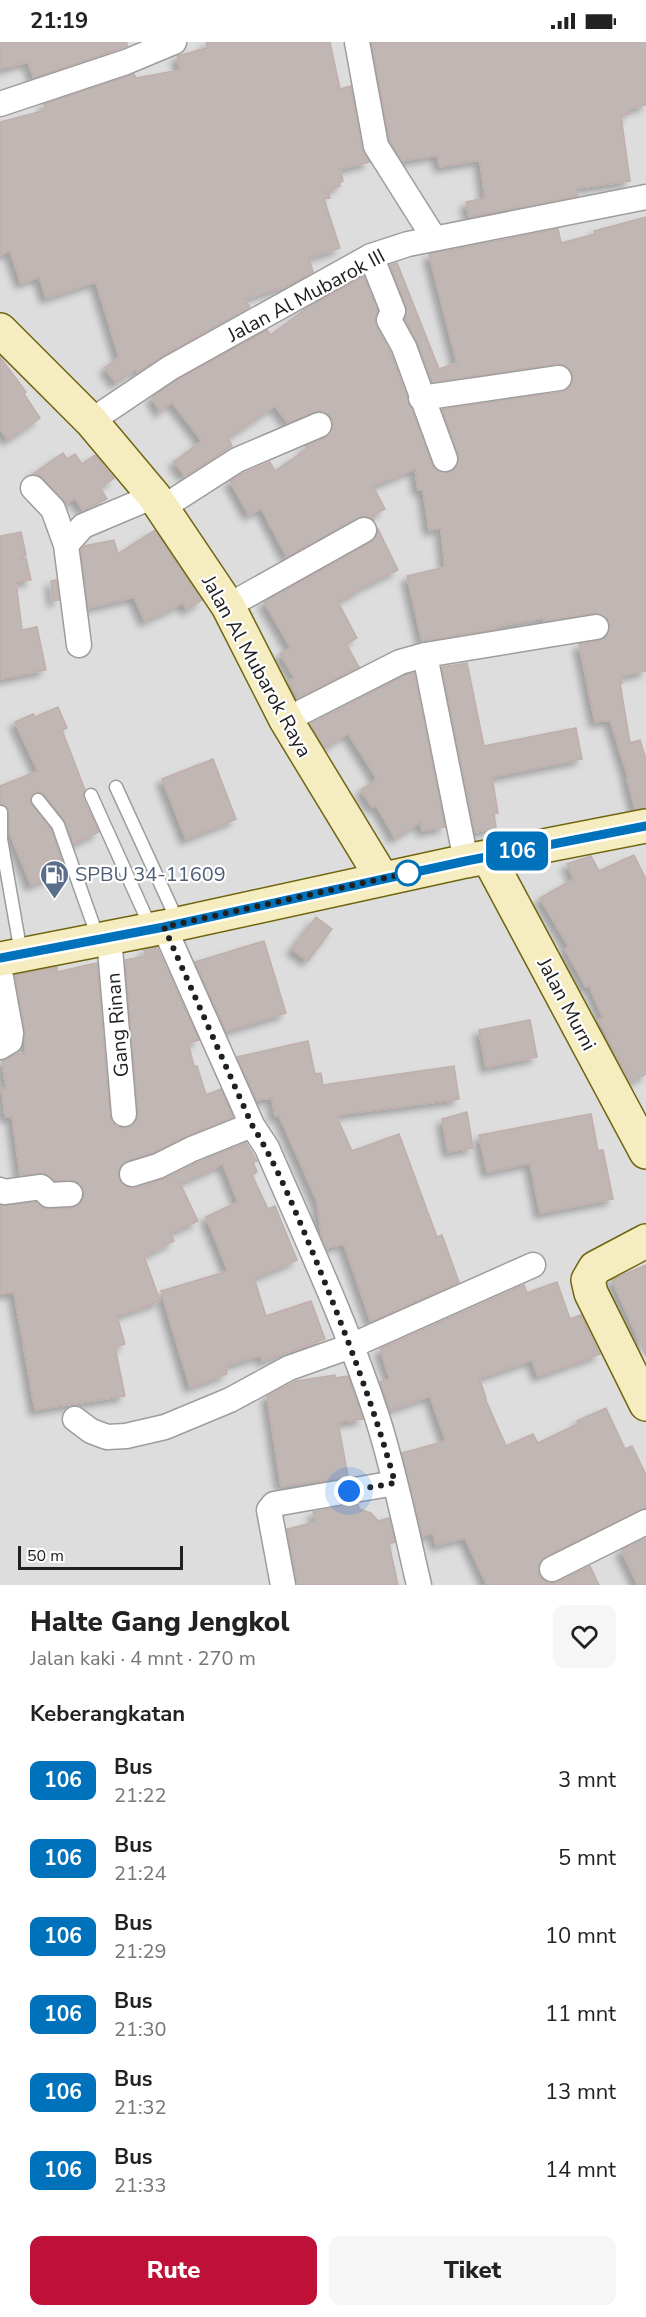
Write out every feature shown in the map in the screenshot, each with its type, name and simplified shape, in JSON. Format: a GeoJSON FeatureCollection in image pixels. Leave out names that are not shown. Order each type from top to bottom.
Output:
{"type":"FeatureCollection","features":[{"type":"Feature","properties":{"kind":"street"},"geometry":{"type":"LineString","coordinates":[[0,104],[126,62],[174,42]]}},
{"type":"Feature","properties":{"kind":"street"},"geometry":{"type":"LineString","coordinates":[[357,42],[376,146],[434,238]]}},
{"type":"Feature","properties":{"kind":"street","name":"Jalan Al Mubarok III"},"geometry":{"type":"LineString","coordinates":[[91,421],[170,368],[371,256],[434,238],[646,197]]}},
{"type":"Feature","properties":{"kind":"street"},"geometry":{"type":"LineString","coordinates":[[371,256],[393,310],[389,320],[404,347],[445,459]]}},
{"type":"Feature","properties":{"kind":"street","name":"Jalan Al Mubarok Raya"},"geometry":{"type":"LineString","coordinates":[[0,330],[91,421],[158,502],[228,606],[286,720],[382,878]]}},
{"type":"Feature","properties":{"kind":"street"},"geometry":{"type":"LineString","coordinates":[[421,398],[559,378]]}},
{"type":"Feature","properties":{"kind":"street"},"geometry":{"type":"LineString","coordinates":[[66,545],[83,526],[158,502],[237,460],[319,425]]}},
{"type":"Feature","properties":{"kind":"street"},"geometry":{"type":"LineString","coordinates":[[33,488],[53,509],[66,545],[79,645]]}},
{"type":"Feature","properties":{"kind":"street"},"geometry":{"type":"LineString","coordinates":[[228,606],[364,530]]}},
{"type":"Feature","properties":{"kind":"street"},"geometry":{"type":"LineString","coordinates":[[286,720],[400,662],[425,654],[596,627]]}},
{"type":"Feature","properties":{"kind":"street"},"geometry":{"type":"LineString","coordinates":[[425,654],[477,859]]}},
{"type":"Feature","properties":{"kind":"street"},"geometry":{"type":"LineString","coordinates":[[0,1047],[10,1041],[11,1033],[7,961],[382,878],[646,826]]}},
{"type":"Feature","properties":{"kind":"street","name":"Jalan Murni"},"geometry":{"type":"LineString","coordinates":[[477,859],[646,1152]]}},
{"type":"Feature","properties":{"kind":"street"},"geometry":{"type":"LineString","coordinates":[[165,926],[252,1125],[272,1159],[351,1346],[378,1421],[419,1585]]}},
{"type":"Feature","properties":{"kind":"street","name":"Gang Rinan"},"geometry":{"type":"LineString","coordinates":[[104,938],[124,1114]]}},
{"type":"Feature","properties":{"kind":"street"},"geometry":{"type":"LineString","coordinates":[[132,1174],[158,1166],[192,1149],[252,1125]]}},
{"type":"Feature","properties":{"kind":"street"},"geometry":{"type":"LineString","coordinates":[[0,1190],[4,1192],[40,1187],[49,1195],[70,1194]]}},
{"type":"Feature","properties":{"kind":"street"},"geometry":{"type":"LineString","coordinates":[[646,1241],[595,1268],[588,1280],[591,1293],[646,1404]]}},
{"type":"Feature","properties":{"kind":"street"},"geometry":{"type":"LineString","coordinates":[[75,1419],[91,1431],[107,1437],[126,1436],[165,1427],[231,1400],[289,1368],[351,1346],[533,1265]]}},
{"type":"Feature","properties":{"kind":"street"},"geometry":{"type":"LineString","coordinates":[[283,1585],[269,1510],[274,1503],[395,1483]]}},
{"type":"Feature","properties":{"kind":"street"},"geometry":{"type":"LineString","coordinates":[[552,1569],[646,1522]]}},
{"type":"Feature","properties":{"kind":"lane"},"geometry":{"type":"LineString","coordinates":[[116,787],[165,926]]}},
{"type":"Feature","properties":{"kind":"lane"},"geometry":{"type":"LineString","coordinates":[[91,795],[165,926]]}},
{"type":"Feature","properties":{"kind":"lane"},"geometry":{"type":"LineString","coordinates":[[38,800],[58,825],[104,938]]}},
{"type":"Feature","properties":{"kind":"lane"},"geometry":{"type":"LineString","coordinates":[[2,812],[1,839],[7,961]]}},
{"type":"Feature","properties":{"kind":"shaded area"},"geometry":{"type":"Polygon","coordinates":[[[0,42],[646,42],[646,1585],[0,1585],[0,42]]]}},
{"type":"Feature","properties":{"kind":"building"},"geometry":{"type":"Polygon","coordinates":[[[0,42],[127,42],[127,46],[34,78],[28,62],[0,69],[0,42]]]}},
{"type":"Feature","properties":{"kind":"building"},"geometry":{"type":"Polygon","coordinates":[[[206,42],[330,42],[340,89],[351,86],[362,149],[370,162],[340,169],[343,181],[339,183],[340,186],[327,190],[330,198],[324,199],[340,248],[309,258],[313,272],[290,285],[244,299],[250,307],[138,372],[136,369],[116,383],[105,368],[119,357],[96,282],[46,298],[39,277],[21,283],[10,251],[0,255],[0,122],[46,110],[44,104],[134,74],[136,78],[180,70],[177,56],[207,48],[206,42]]]}},
{"type":"Feature","properties":{"kind":"building"},"geometry":{"type":"Polygon","coordinates":[[[371,42],[646,42],[646,105],[628,109],[629,114],[621,116],[630,181],[577,188],[578,196],[469,217],[466,202],[485,198],[480,160],[440,167],[437,155],[402,161],[390,141],[371,42]]]}},
{"type":"Feature","properties":{"kind":"building"},"geometry":{"type":"Polygon","coordinates":[[[646,217],[646,671],[621,676],[622,683],[620,683],[630,743],[640,740],[646,759],[646,808],[635,809],[628,777],[610,720],[595,722],[579,644],[605,638],[610,625],[607,618],[594,613],[544,621],[543,618],[497,626],[497,629],[422,641],[407,576],[445,567],[441,528],[429,530],[423,490],[418,490],[415,469],[373,486],[385,509],[372,516],[374,520],[365,516],[357,518],[287,557],[261,508],[249,515],[230,481],[270,462],[275,471],[307,449],[305,446],[325,438],[333,427],[328,414],[321,411],[314,412],[288,423],[275,406],[228,438],[232,446],[185,476],[174,462],[202,441],[172,402],[160,412],[152,397],[177,380],[267,330],[271,335],[307,308],[364,276],[378,311],[376,326],[391,353],[432,464],[436,470],[449,473],[456,468],[459,455],[442,409],[561,392],[572,384],[573,375],[565,365],[557,364],[432,382],[417,342],[405,319],[406,306],[390,265],[397,263],[439,369],[457,363],[429,254],[558,229],[561,243],[595,234],[594,231],[646,217]]]}},
{"type":"Feature","properties":{"kind":"building"},"geometry":{"type":"Polygon","coordinates":[[[0,357],[26,392],[24,394],[40,418],[8,440],[0,429],[0,357]]]}},
{"type":"Feature","properties":{"kind":"building"},"geometry":{"type":"Polygon","coordinates":[[[63,453],[67,459],[75,454],[82,464],[95,455],[114,478],[100,488],[107,499],[83,510],[75,498],[66,504],[43,478],[33,474],[63,453]]]}},
{"type":"Feature","properties":{"kind":"building"},"geometry":{"type":"Polygon","coordinates":[[[378,529],[398,570],[360,588],[338,602],[357,638],[346,644],[359,667],[298,698],[289,681],[295,678],[280,654],[291,648],[264,602],[371,542],[376,537],[378,529]]]}},
{"type":"Feature","properties":{"kind":"building"},"geometry":{"type":"Polygon","coordinates":[[[155,530],[202,600],[187,610],[183,603],[145,621],[134,597],[88,608],[81,550],[84,546],[114,540],[118,554],[155,530]]]}},
{"type":"Feature","properties":{"kind":"building"},"geometry":{"type":"Polygon","coordinates":[[[21,532],[26,555],[19,560],[26,558],[31,580],[16,582],[22,630],[37,627],[46,670],[0,679],[0,536],[21,532]]]}},
{"type":"Feature","properties":{"kind":"building"},"geometry":{"type":"Polygon","coordinates":[[[56,580],[59,600],[53,601],[51,581],[56,580]]]}},
{"type":"Feature","properties":{"kind":"building"},"geometry":{"type":"Polygon","coordinates":[[[467,663],[484,746],[576,728],[582,759],[492,777],[498,813],[494,814],[496,828],[475,832],[442,667],[467,663]]]}},
{"type":"Feature","properties":{"kind":"building"},"geometry":{"type":"Polygon","coordinates":[[[414,673],[445,827],[422,831],[421,822],[395,838],[376,805],[372,807],[361,790],[377,779],[348,733],[325,748],[310,724],[405,675],[414,673]]]}},
{"type":"Feature","properties":{"kind":"building"},"geometry":{"type":"Polygon","coordinates":[[[58,707],[67,728],[62,730],[85,790],[83,798],[99,832],[73,844],[64,820],[44,794],[33,793],[30,802],[51,829],[66,871],[31,885],[9,831],[8,808],[0,804],[0,786],[38,771],[15,722],[33,714],[35,717],[58,707]]]}},
{"type":"Feature","properties":{"kind":"building"},"geometry":{"type":"Polygon","coordinates":[[[213,759],[236,819],[186,839],[162,779],[213,759]]]}},
{"type":"Feature","properties":{"kind":"building"},"geometry":{"type":"Polygon","coordinates":[[[634,855],[646,879],[646,1074],[630,1082],[599,1020],[603,1018],[589,985],[586,987],[565,949],[569,947],[540,898],[574,879],[567,864],[591,856],[599,871],[634,855]]]}},
{"type":"Feature","properties":{"kind":"building"},"geometry":{"type":"Polygon","coordinates":[[[316,917],[332,929],[308,961],[292,949],[316,917]]]}},
{"type":"Feature","properties":{"kind":"building"},"geometry":{"type":"Polygon","coordinates":[[[264,941],[286,1013],[226,1031],[195,962],[264,941]]]}},
{"type":"Feature","properties":{"kind":"building"},"geometry":{"type":"Polygon","coordinates":[[[157,947],[199,1040],[188,1043],[194,1066],[197,1066],[206,1095],[221,1089],[233,1117],[153,1153],[127,1161],[118,1170],[119,1179],[128,1188],[136,1188],[164,1179],[198,1162],[246,1143],[257,1161],[253,1162],[257,1172],[252,1175],[268,1209],[275,1206],[297,1260],[254,1278],[266,1316],[311,1301],[325,1339],[262,1361],[261,1355],[225,1366],[227,1374],[190,1387],[161,1291],[228,1271],[206,1217],[238,1202],[223,1164],[180,1183],[198,1221],[170,1233],[174,1241],[144,1256],[160,1301],[117,1316],[125,1344],[115,1347],[125,1396],[35,1410],[14,1292],[0,1294],[0,1205],[36,1202],[44,1208],[71,1208],[82,1201],[84,1193],[82,1186],[76,1181],[55,1180],[45,1173],[20,1175],[12,1116],[5,1117],[2,1088],[6,1088],[2,1061],[16,1054],[25,1053],[25,1031],[15,975],[57,967],[57,972],[97,963],[110,1115],[117,1127],[126,1128],[137,1121],[138,1113],[125,960],[146,956],[144,950],[157,947]]]}},
{"type":"Feature","properties":{"kind":"building"},"geometry":{"type":"Polygon","coordinates":[[[530,1020],[537,1057],[486,1067],[479,1030],[530,1020]]]}},
{"type":"Feature","properties":{"kind":"building"},"geometry":{"type":"Polygon","coordinates":[[[308,1041],[315,1074],[321,1073],[323,1085],[454,1066],[459,1099],[336,1115],[352,1151],[399,1134],[437,1237],[442,1235],[459,1282],[371,1322],[344,1244],[326,1248],[322,1239],[317,1201],[279,1115],[275,1116],[272,1098],[256,1100],[237,1057],[308,1041]]]}},
{"type":"Feature","properties":{"kind":"building"},"geometry":{"type":"Polygon","coordinates":[[[467,1112],[473,1148],[448,1152],[442,1119],[467,1112]]]}},
{"type":"Feature","properties":{"kind":"building"},"geometry":{"type":"Polygon","coordinates":[[[591,1114],[598,1151],[603,1150],[613,1199],[540,1213],[530,1163],[487,1172],[479,1135],[591,1114]]]}},
{"type":"Feature","properties":{"kind":"building"},"geometry":{"type":"Polygon","coordinates":[[[646,1265],[646,1356],[612,1280],[646,1265]]]}},
{"type":"Feature","properties":{"kind":"building"},"geometry":{"type":"Polygon","coordinates":[[[557,1282],[570,1319],[581,1315],[600,1354],[538,1376],[532,1360],[479,1378],[485,1398],[506,1446],[533,1434],[538,1443],[606,1408],[625,1449],[632,1446],[646,1475],[646,1508],[546,1556],[540,1562],[539,1575],[545,1581],[558,1582],[590,1566],[599,1585],[487,1585],[465,1538],[436,1545],[433,1533],[422,1536],[402,1453],[446,1441],[430,1396],[390,1410],[380,1382],[390,1379],[380,1349],[524,1285],[527,1293],[557,1282]]]}},
{"type":"Feature","properties":{"kind":"building"},"geometry":{"type":"Polygon","coordinates":[[[335,1375],[335,1378],[348,1376],[363,1419],[338,1422],[348,1477],[281,1486],[267,1396],[296,1381],[335,1375]]]}},
{"type":"Feature","properties":{"kind":"building"},"geometry":{"type":"Polygon","coordinates":[[[358,1504],[359,1509],[371,1513],[378,1521],[389,1518],[395,1542],[389,1544],[398,1585],[298,1585],[287,1529],[316,1522],[313,1512],[358,1504]]]}},
{"type":"Feature","properties":{"kind":"building"},"geometry":{"type":"Polygon","coordinates":[[[646,1538],[646,1585],[638,1585],[621,1550],[646,1538]]]}},
{"type":"Feature","properties":{"kind":"bus line","name":"106"},"geometry":{"type":"LineString","coordinates":[[0,958],[164,927],[382,878],[646,826]]}},
{"type":"Feature","properties":{"kind":"place","name":"SPBU 34-11609"},"geometry":{"type":"Point","coordinates":[54,900]}},
{"type":"Feature","properties":{"kind":"route"},"geometry":{"type":"LineString","coordinates":[[349,1491],[395,1483],[378,1421],[351,1346],[308,1242],[267,1149],[252,1125],[164,927],[408,873]]}}]}
